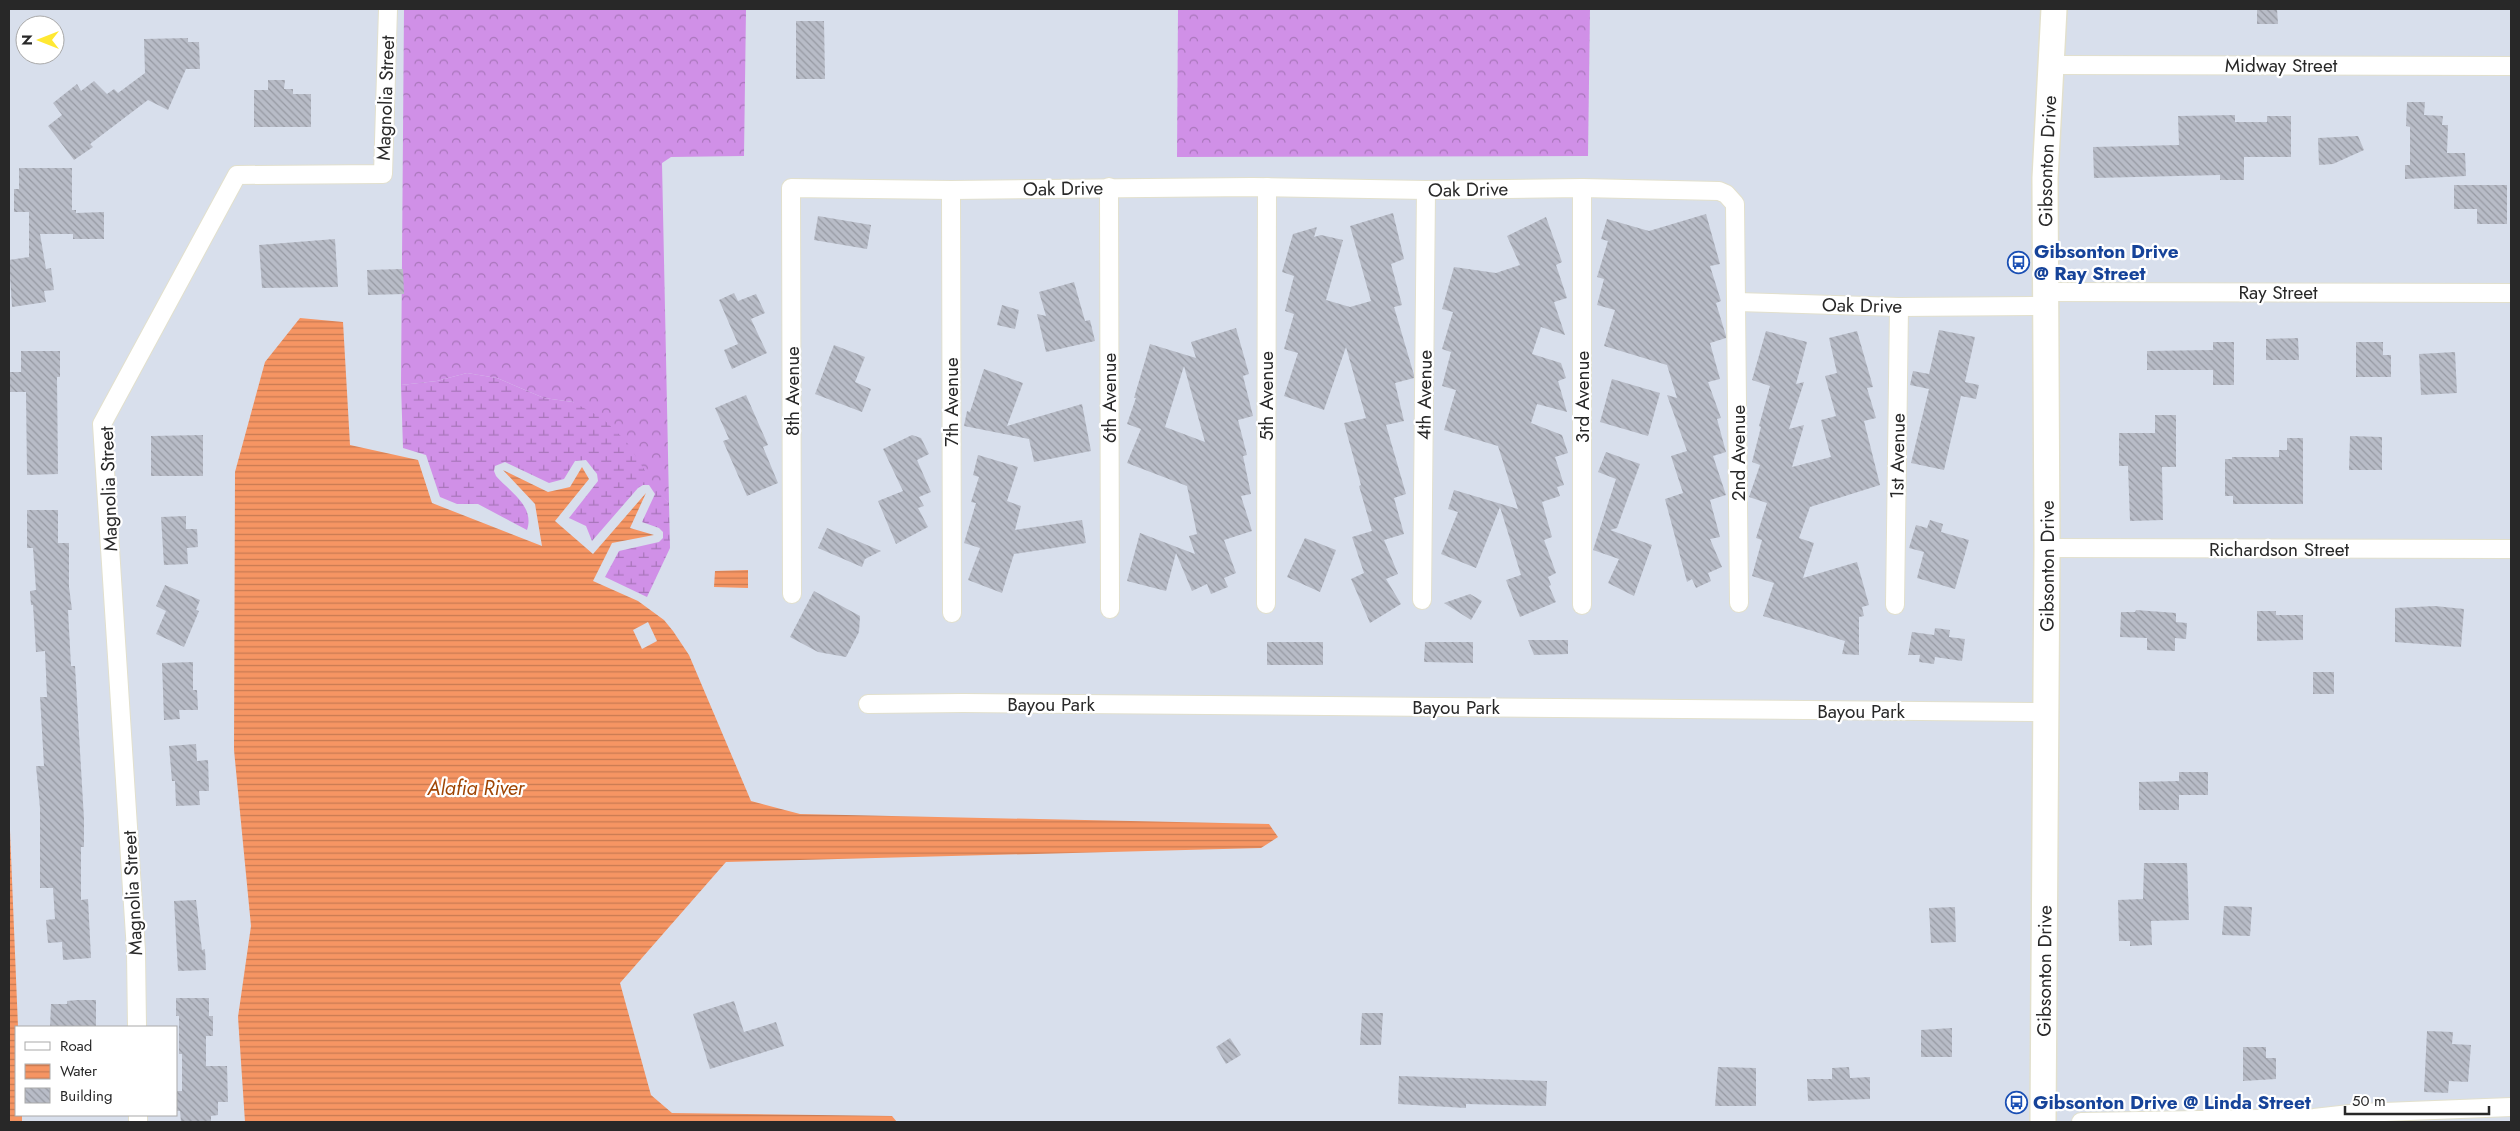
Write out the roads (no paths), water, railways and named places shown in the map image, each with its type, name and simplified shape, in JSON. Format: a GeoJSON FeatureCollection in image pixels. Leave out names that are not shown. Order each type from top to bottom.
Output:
{"type":"FeatureCollection","features":[{"type":"Feature","properties":{"kind":"main road","name":"Gibsonton Drive"},"geometry":{"type":"LineString","coordinates":[[2043,1122],[2046,548],[2044,299],[2046,121],[2054,9]]}},
{"type":"Feature","properties":{"kind":"street","name":"Magnolia Street"},"geometry":{"type":"LineString","coordinates":[[137,1026],[136,951],[102,424],[237,175],[383,174],[388,9]]}},
{"type":"Feature","properties":{"kind":"street","name":"Midway Street"},"geometry":{"type":"LineString","coordinates":[[2050,65],[2511,66]]}},
{"type":"Feature","properties":{"kind":"street","name":"6th Avenue"},"geometry":{"type":"LineString","coordinates":[[1109,187],[1110,609]]}},
{"type":"Feature","properties":{"kind":"street","name":"Oak Drive"},"geometry":{"type":"LineString","coordinates":[[792,188],[951,190],[1267,187],[1426,190],[1582,188],[1711,191],[1726,194],[1735,204],[1737,302],[1899,307],[2044,299]]}},
{"type":"Feature","properties":{"kind":"street","name":"5th Avenue"},"geometry":{"type":"LineString","coordinates":[[1266,604],[1267,187]]}},
{"type":"Feature","properties":{"kind":"street","name":"8th Avenue"},"geometry":{"type":"LineString","coordinates":[[792,188],[792,594]]}},
{"type":"Feature","properties":{"kind":"street","name":"3rd Avenue"},"geometry":{"type":"LineString","coordinates":[[1582,188],[1582,605]]}},
{"type":"Feature","properties":{"kind":"street","name":"7th Avenue"},"geometry":{"type":"LineString","coordinates":[[951,190],[952,613]]}},
{"type":"Feature","properties":{"kind":"street","name":"4th Avenue"},"geometry":{"type":"LineString","coordinates":[[1422,600],[1426,190]]}},
{"type":"Feature","properties":{"kind":"street","name":"Ray Street"},"geometry":{"type":"LineString","coordinates":[[2044,299],[2511,293]]}},
{"type":"Feature","properties":{"kind":"street","name":"2nd Avenue"},"geometry":{"type":"LineString","coordinates":[[1737,302],[1739,603]]}},
{"type":"Feature","properties":{"kind":"street","name":"1st Avenue"},"geometry":{"type":"LineString","coordinates":[[1895,604],[1899,307]]}},
{"type":"Feature","properties":{"kind":"street","name":"Richardson Street"},"geometry":{"type":"LineString","coordinates":[[2046,548],[2511,549]]}},
{"type":"Feature","properties":{"kind":"street","name":"Bayou Park"},"geometry":{"type":"LineString","coordinates":[[868,704],[963,703],[2045,712]]}},
{"type":"Feature","properties":{"kind":"street"},"geometry":{"type":"LineString","coordinates":[[2081,1122],[2314,1118],[2359,1113],[2511,1107]]}},
{"type":"Feature","properties":{"kind":"water","name":"Alafia River"},"geometry":{"type":"Polygon","coordinates":[[[300,318],[343,322],[350,445],[418,460],[432,503],[542,546],[535,504],[503,470],[548,492],[570,487],[582,467],[589,479],[555,521],[593,554],[646,493],[630,528],[654,535],[612,543],[593,581],[638,601],[664,620],[673,631],[689,655],[751,801],[800,814],[1269,824],[1278,837],[1261,848],[726,862],[620,983],[651,1095],[672,1113],[892,1116],[897,1122],[245,1122],[238,1017],[251,926],[234,750],[235,472],[265,362],[300,318]]]}},
{"type":"Feature","properties":{"kind":"water"},"geometry":{"type":"Polygon","coordinates":[[[748,570],[748,588],[714,587],[715,571],[748,570]]]}},
{"type":"Feature","properties":{"kind":"water"},"geometry":{"type":"Polygon","coordinates":[[[9,806],[18,1026],[15,1026],[15,1116],[22,1116],[22,1122],[9,1122],[9,806]]]}},
{"type":"Feature","properties":{"kind":"place","name":"Gibsonton Drive @ Ray Street"},"geometry":{"type":"Point","coordinates":[2018,262]}},
{"type":"Feature","properties":{"kind":"place","name":"Gibsonton Drive @ Linda Street"},"geometry":{"type":"Point","coordinates":[2017,1102]}}]}
